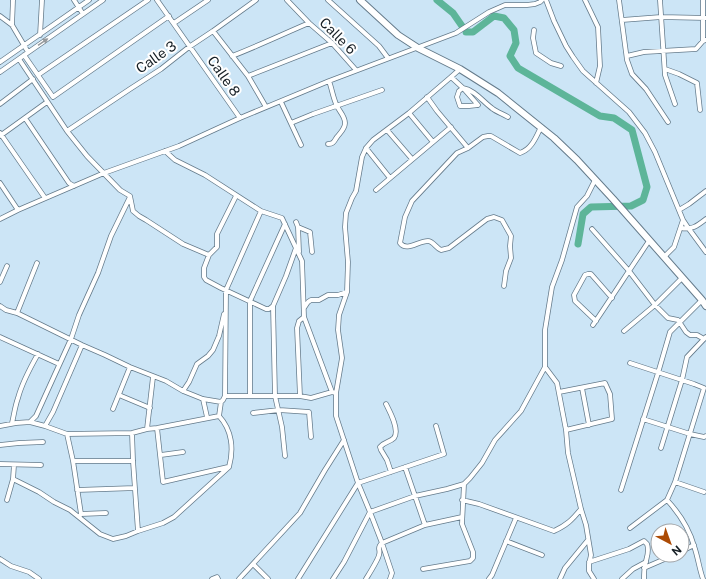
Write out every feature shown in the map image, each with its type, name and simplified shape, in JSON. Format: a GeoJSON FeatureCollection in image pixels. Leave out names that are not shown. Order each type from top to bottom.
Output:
{"type":"FeatureCollection","features":[{"type":"Feature","properties":{"kind":"main road"},"geometry":{"type":"LineString","coordinates":[[360,0],[398,35],[418,48],[460,69],[498,93],[541,127],[577,160],[613,199],[706,306]]}},
{"type":"Feature","properties":{"kind":"street"},"geometry":{"type":"LineString","coordinates":[[12,25],[13,0]]}},
{"type":"Feature","properties":{"kind":"street"},"geometry":{"type":"LineString","coordinates":[[40,35],[42,0]]}},
{"type":"Feature","properties":{"kind":"street"},"geometry":{"type":"LineString","coordinates":[[74,0],[83,14]]}},
{"type":"Feature","properties":{"kind":"street"},"geometry":{"type":"LineString","coordinates":[[1,61],[89,0]]}},
{"type":"Feature","properties":{"kind":"street"},"geometry":{"type":"LineString","coordinates":[[0,72],[103,0]]}},
{"type":"Feature","properties":{"kind":"street"},"geometry":{"type":"LineString","coordinates":[[38,75],[148,0]]}},
{"type":"Feature","properties":{"kind":"street","name":"Calle 8"},"geometry":{"type":"LineString","coordinates":[[158,0],[240,118]]}},
{"type":"Feature","properties":{"kind":"street"},"geometry":{"type":"LineString","coordinates":[[174,23],[208,0]]}},
{"type":"Feature","properties":{"kind":"street","name":"Calle 3"},"geometry":{"type":"LineString","coordinates":[[67,131],[161,69],[256,0]]}},
{"type":"Feature","properties":{"kind":"street","name":"Calle 6"},"geometry":{"type":"LineString","coordinates":[[287,0],[309,23],[332,43],[356,70]]}},
{"type":"Feature","properties":{"kind":"street"},"geometry":{"type":"LineString","coordinates":[[328,0],[379,46],[388,58]]}},
{"type":"Feature","properties":{"kind":"street"},"geometry":{"type":"LineString","coordinates":[[546,0],[566,46],[583,71],[629,112],[645,133],[655,152],[683,220],[706,252]]}},
{"type":"Feature","properties":{"kind":"street"},"geometry":{"type":"LineString","coordinates":[[585,0],[598,27],[600,66],[596,83]]}},
{"type":"Feature","properties":{"kind":"street"},"geometry":{"type":"LineString","coordinates":[[619,0],[626,56],[632,74],[646,89],[668,122]]}},
{"type":"Feature","properties":{"kind":"street"},"geometry":{"type":"LineString","coordinates":[[660,0],[665,75],[675,104]]}},
{"type":"Feature","properties":{"kind":"street"},"geometry":{"type":"LineString","coordinates":[[626,56],[644,52],[696,49],[704,41],[703,0]]}},
{"type":"Feature","properties":{"kind":"street"},"geometry":{"type":"LineString","coordinates":[[0,219],[104,173],[165,151],[329,81],[456,33],[489,12],[505,5],[527,5],[540,1]]}},
{"type":"Feature","properties":{"kind":"street"},"geometry":{"type":"LineString","coordinates":[[0,16],[12,25],[28,52]]}},
{"type":"Feature","properties":{"kind":"street"},"geometry":{"type":"LineString","coordinates":[[24,55],[53,97],[169,16]]}},
{"type":"Feature","properties":{"kind":"street"},"geometry":{"type":"LineString","coordinates":[[622,20],[661,17],[704,18]]}},
{"type":"Feature","properties":{"kind":"street"},"geometry":{"type":"LineString","coordinates":[[232,56],[309,23]]}},
{"type":"Feature","properties":{"kind":"street"},"geometry":{"type":"LineString","coordinates":[[534,30],[533,38],[536,53],[551,63],[561,66]]}},
{"type":"Feature","properties":{"kind":"street"},"geometry":{"type":"LineString","coordinates":[[213,31],[248,76],[266,107]]}},
{"type":"Feature","properties":{"kind":"street"},"geometry":{"type":"LineString","coordinates":[[248,76],[332,43]]}},
{"type":"Feature","properties":{"kind":"street"},"geometry":{"type":"LineString","coordinates":[[19,59],[67,131],[87,156],[120,190],[130,196],[133,211],[183,244],[209,255]]}},
{"type":"Feature","properties":{"kind":"street"},"geometry":{"type":"LineString","coordinates":[[334,393],[342,358],[338,330],[339,315],[347,292],[348,262],[345,227],[346,214],[356,191],[362,157],[366,148],[373,140],[460,69]]}},
{"type":"Feature","properties":{"kind":"street"},"geometry":{"type":"LineString","coordinates":[[665,69],[697,83],[700,110]]}},
{"type":"Feature","properties":{"kind":"street"},"geometry":{"type":"LineString","coordinates":[[451,77],[463,88],[478,105],[460,106],[456,98],[459,91],[463,88]]}},
{"type":"Feature","properties":{"kind":"street"},"geometry":{"type":"LineString","coordinates":[[0,104],[33,79]]}},
{"type":"Feature","properties":{"kind":"street"},"geometry":{"type":"LineString","coordinates":[[328,144],[332,144],[334,142],[342,132],[345,124],[342,114],[337,106],[329,81]]}},
{"type":"Feature","properties":{"kind":"street"},"geometry":{"type":"LineString","coordinates":[[463,88],[467,88],[479,96],[493,109],[508,117]]}},
{"type":"Feature","properties":{"kind":"street"},"geometry":{"type":"LineString","coordinates":[[291,124],[313,114],[382,90]]}},
{"type":"Feature","properties":{"kind":"street"},"geometry":{"type":"LineString","coordinates":[[427,96],[437,111],[468,148]]}},
{"type":"Feature","properties":{"kind":"street"},"geometry":{"type":"LineString","coordinates":[[45,198],[0,135],[48,102]]}},
{"type":"Feature","properties":{"kind":"street"},"geometry":{"type":"LineString","coordinates":[[281,102],[302,145]]}},
{"type":"Feature","properties":{"kind":"street"},"geometry":{"type":"LineString","coordinates":[[409,112],[432,142]]}},
{"type":"Feature","properties":{"kind":"street"},"geometry":{"type":"LineString","coordinates":[[25,118],[69,183],[74,186]]}},
{"type":"Feature","properties":{"kind":"street"},"geometry":{"type":"LineString","coordinates":[[376,190],[451,126]]}},
{"type":"Feature","properties":{"kind":"street"},"geometry":{"type":"LineString","coordinates":[[504,286],[506,271],[511,258],[511,236],[502,220],[494,217],[487,219],[449,248],[441,250],[432,242],[428,241],[406,248],[402,246],[400,243],[405,217],[412,200],[457,154],[483,137],[488,136],[491,136],[520,153],[525,151],[533,143],[541,127]]}},
{"type":"Feature","properties":{"kind":"street"},"geometry":{"type":"LineString","coordinates":[[387,130],[412,159]]}},
{"type":"Feature","properties":{"kind":"street"},"geometry":{"type":"LineString","coordinates":[[366,148],[390,178]]}},
{"type":"Feature","properties":{"kind":"street"},"geometry":{"type":"LineString","coordinates":[[165,151],[175,160],[205,175],[261,211],[282,218],[302,261],[304,317],[334,393],[336,416],[358,482],[392,573],[390,579]]}},
{"type":"Feature","properties":{"kind":"street"},"geometry":{"type":"LineString","coordinates":[[333,579],[344,562],[370,512],[415,496],[464,484],[482,463],[495,440],[521,411],[545,368],[544,330],[552,287],[562,260],[577,207],[588,196],[594,180]]}},
{"type":"Feature","properties":{"kind":"street"},"geometry":{"type":"LineString","coordinates":[[0,183],[18,210]]}},
{"type":"Feature","properties":{"kind":"street"},"geometry":{"type":"LineString","coordinates":[[679,210],[706,192]]}},
{"type":"Feature","properties":{"kind":"street"},"geometry":{"type":"LineString","coordinates":[[30,422],[36,416],[71,339],[79,315],[98,273],[111,236],[130,196]]}},
{"type":"Feature","properties":{"kind":"street"},"geometry":{"type":"LineString","coordinates":[[236,196],[217,234],[217,247],[209,255],[204,268],[204,277],[206,280],[266,309],[273,306]]}},
{"type":"Feature","properties":{"kind":"street"},"geometry":{"type":"LineString","coordinates":[[183,392],[197,364],[208,356],[213,350],[219,336],[224,316],[224,289],[261,211]]}},
{"type":"Feature","properties":{"kind":"street"},"geometry":{"type":"LineString","coordinates":[[681,228],[688,229],[698,226],[706,219]]}},
{"type":"Feature","properties":{"kind":"street"},"geometry":{"type":"LineString","coordinates":[[664,257],[674,247],[683,220]]}},
{"type":"Feature","properties":{"kind":"street"},"geometry":{"type":"LineString","coordinates":[[296,222],[298,227],[299,255]]}},
{"type":"Feature","properties":{"kind":"street"},"geometry":{"type":"LineString","coordinates":[[250,396],[250,301],[285,224]]}},
{"type":"Feature","properties":{"kind":"street"},"geometry":{"type":"LineString","coordinates":[[298,227],[310,232],[312,252]]}},
{"type":"Feature","properties":{"kind":"street"},"geometry":{"type":"LineString","coordinates":[[592,229],[629,271],[655,305],[668,318],[678,320],[686,332],[690,335],[697,335],[705,338],[687,357],[682,380],[661,448]]}},
{"type":"Feature","properties":{"kind":"street"},"geometry":{"type":"LineString","coordinates":[[612,298],[591,274],[585,275],[574,295],[575,301],[595,323],[612,298],[649,241]]}},
{"type":"Feature","properties":{"kind":"street"},"geometry":{"type":"LineString","coordinates":[[285,456],[282,427],[275,396],[273,306],[296,248]]}},
{"type":"Feature","properties":{"kind":"street"},"geometry":{"type":"LineString","coordinates":[[17,313],[38,263]]}},
{"type":"Feature","properties":{"kind":"street"},"geometry":{"type":"LineString","coordinates":[[0,280],[7,266]]}},
{"type":"Feature","properties":{"kind":"street"},"geometry":{"type":"LineString","coordinates":[[624,331],[655,305],[682,278]]}},
{"type":"Feature","properties":{"kind":"street"},"geometry":{"type":"LineString","coordinates":[[219,416],[221,402],[224,400],[225,396],[224,289]]}},
{"type":"Feature","properties":{"kind":"street"},"geometry":{"type":"LineString","coordinates":[[304,309],[308,302],[312,300],[319,300],[328,295],[338,295],[347,292]]}},
{"type":"Feature","properties":{"kind":"street"},"geometry":{"type":"LineString","coordinates":[[621,490],[670,332],[702,300]]}},
{"type":"Feature","properties":{"kind":"street"},"geometry":{"type":"LineString","coordinates":[[0,306],[130,368],[166,381],[183,392],[203,399],[221,402]]}},
{"type":"Feature","properties":{"kind":"street"},"geometry":{"type":"LineString","coordinates":[[300,396],[297,328],[299,321],[304,317]]}},
{"type":"Feature","properties":{"kind":"street"},"geometry":{"type":"LineString","coordinates":[[0,337],[59,364]]}},
{"type":"Feature","properties":{"kind":"street"},"geometry":{"type":"LineString","coordinates":[[45,426],[53,412],[82,345]]}},
{"type":"Feature","properties":{"kind":"street"},"geometry":{"type":"LineString","coordinates":[[12,423],[17,399],[38,354]]}},
{"type":"Feature","properties":{"kind":"street"},"geometry":{"type":"LineString","coordinates":[[630,363],[704,388],[675,482],[667,500],[630,528]]}},
{"type":"Feature","properties":{"kind":"street"},"geometry":{"type":"LineString","coordinates":[[113,409],[130,368]]}},
{"type":"Feature","properties":{"kind":"street"},"geometry":{"type":"LineString","coordinates":[[545,368],[557,383],[566,430],[568,453],[586,526],[591,556],[589,562],[590,571],[594,579]]}},
{"type":"Feature","properties":{"kind":"street"},"geometry":{"type":"LineString","coordinates":[[147,429],[153,377]]}},
{"type":"Feature","properties":{"kind":"street"},"geometry":{"type":"LineString","coordinates":[[559,392],[605,383],[610,394],[612,420],[566,430]]}},
{"type":"Feature","properties":{"kind":"street"},"geometry":{"type":"LineString","coordinates":[[582,388],[589,425]]}},
{"type":"Feature","properties":{"kind":"street"},"geometry":{"type":"LineString","coordinates":[[225,396],[300,396],[311,398],[334,393]]}},
{"type":"Feature","properties":{"kind":"street"},"geometry":{"type":"LineString","coordinates":[[119,395],[150,408]]}},
{"type":"Feature","properties":{"kind":"street"},"geometry":{"type":"LineString","coordinates":[[203,399],[207,417]]}},
{"type":"Feature","properties":{"kind":"street"},"geometry":{"type":"LineString","coordinates":[[386,404],[396,428],[396,434],[393,439],[380,447],[391,472]]}},
{"type":"Feature","properties":{"kind":"street"},"geometry":{"type":"LineString","coordinates":[[253,413],[279,410],[309,412],[311,437]]}},
{"type":"Feature","properties":{"kind":"street"},"geometry":{"type":"LineString","coordinates":[[0,426],[12,423],[30,422],[67,434],[132,433],[207,417],[219,416],[224,421],[231,442],[232,456],[230,467],[174,517],[163,523],[126,536],[113,538],[100,534],[85,523],[80,515],[73,461],[67,434]]}},
{"type":"Feature","properties":{"kind":"street"},"geometry":{"type":"LineString","coordinates":[[643,419],[690,434],[704,437],[706,436]]}},
{"type":"Feature","properties":{"kind":"street"},"geometry":{"type":"LineString","coordinates":[[298,579],[358,482],[444,454],[436,426]]}},
{"type":"Feature","properties":{"kind":"street"},"geometry":{"type":"LineString","coordinates":[[157,428],[163,482],[230,467]]}},
{"type":"Feature","properties":{"kind":"street"},"geometry":{"type":"LineString","coordinates":[[132,433],[138,531]]}},
{"type":"Feature","properties":{"kind":"street"},"geometry":{"type":"LineString","coordinates":[[239,579],[300,513],[344,440]]}},
{"type":"Feature","properties":{"kind":"street"},"geometry":{"type":"LineString","coordinates":[[0,445],[43,442]]}},
{"type":"Feature","properties":{"kind":"street"},"geometry":{"type":"LineString","coordinates":[[161,455],[184,452]]}},
{"type":"Feature","properties":{"kind":"street"},"geometry":{"type":"LineString","coordinates":[[73,461],[133,461]]}},
{"type":"Feature","properties":{"kind":"street"},"geometry":{"type":"LineString","coordinates":[[0,464],[41,465]]}},
{"type":"Feature","properties":{"kind":"street"},"geometry":{"type":"LineString","coordinates":[[7,500],[13,479],[14,465]]}},
{"type":"Feature","properties":{"kind":"street"},"geometry":{"type":"LineString","coordinates":[[405,467],[425,525]]}},
{"type":"Feature","properties":{"kind":"street"},"geometry":{"type":"LineString","coordinates":[[13,479],[80,515],[106,513]]}},
{"type":"Feature","properties":{"kind":"street"},"geometry":{"type":"LineString","coordinates":[[675,482],[704,492]]}},
{"type":"Feature","properties":{"kind":"street"},"geometry":{"type":"LineString","coordinates":[[423,568],[470,561],[473,558],[473,552],[462,524],[464,484]]}},
{"type":"Feature","properties":{"kind":"street"},"geometry":{"type":"LineString","coordinates":[[77,490],[135,488]]}},
{"type":"Feature","properties":{"kind":"street"},"geometry":{"type":"LineString","coordinates":[[462,500],[479,504],[554,531],[572,520],[581,509]]}},
{"type":"Feature","properties":{"kind":"street"},"geometry":{"type":"LineString","coordinates":[[667,500],[677,511],[690,534],[703,579]]}},
{"type":"Feature","properties":{"kind":"street"},"geometry":{"type":"LineString","coordinates":[[366,579],[380,554],[378,547],[380,544],[425,525],[462,517]]}},
{"type":"Feature","properties":{"kind":"street"},"geometry":{"type":"LineString","coordinates":[[489,579],[516,518]]}},
{"type":"Feature","properties":{"kind":"street"},"geometry":{"type":"LineString","coordinates":[[560,579],[565,568],[588,540]]}},
{"type":"Feature","properties":{"kind":"street"},"geometry":{"type":"LineString","coordinates":[[506,541],[542,555]]}},
{"type":"Feature","properties":{"kind":"street"},"geometry":{"type":"LineString","coordinates":[[589,562],[644,541],[648,544],[649,548],[649,553],[644,568],[644,579]]}},
{"type":"Feature","properties":{"kind":"street"},"geometry":{"type":"LineString","coordinates":[[690,547],[694,545]]}},
{"type":"Feature","properties":{"kind":"street"},"geometry":{"type":"LineString","coordinates":[[0,559],[11,566],[29,572],[40,579]]}},
{"type":"Feature","properties":{"kind":"street"},"geometry":{"type":"LineString","coordinates":[[622,579],[633,568],[646,562]]}},
{"type":"Feature","properties":{"kind":"street"},"geometry":{"type":"LineString","coordinates":[[644,568],[656,563]]}},
{"type":"Feature","properties":{"kind":"street"},"geometry":{"type":"LineString","coordinates":[[253,564],[268,579]]}},
{"type":"Feature","properties":{"kind":"street"},"geometry":{"type":"LineString","coordinates":[[212,579],[217,577],[218,579]]}},
{"type":"Feature","properties":{"kind":"waterway"},"geometry":{"type":"LineString","coordinates":[[437,0],[453,13],[462,26]]}},
{"type":"Feature","properties":{"kind":"waterway"},"geometry":{"type":"LineString","coordinates":[[466,32],[473,32],[494,16],[504,18],[514,30],[516,43],[510,56],[518,68],[600,116],[614,118],[632,130],[647,187],[643,200],[631,206],[591,207],[583,214],[578,244]]}}]}
